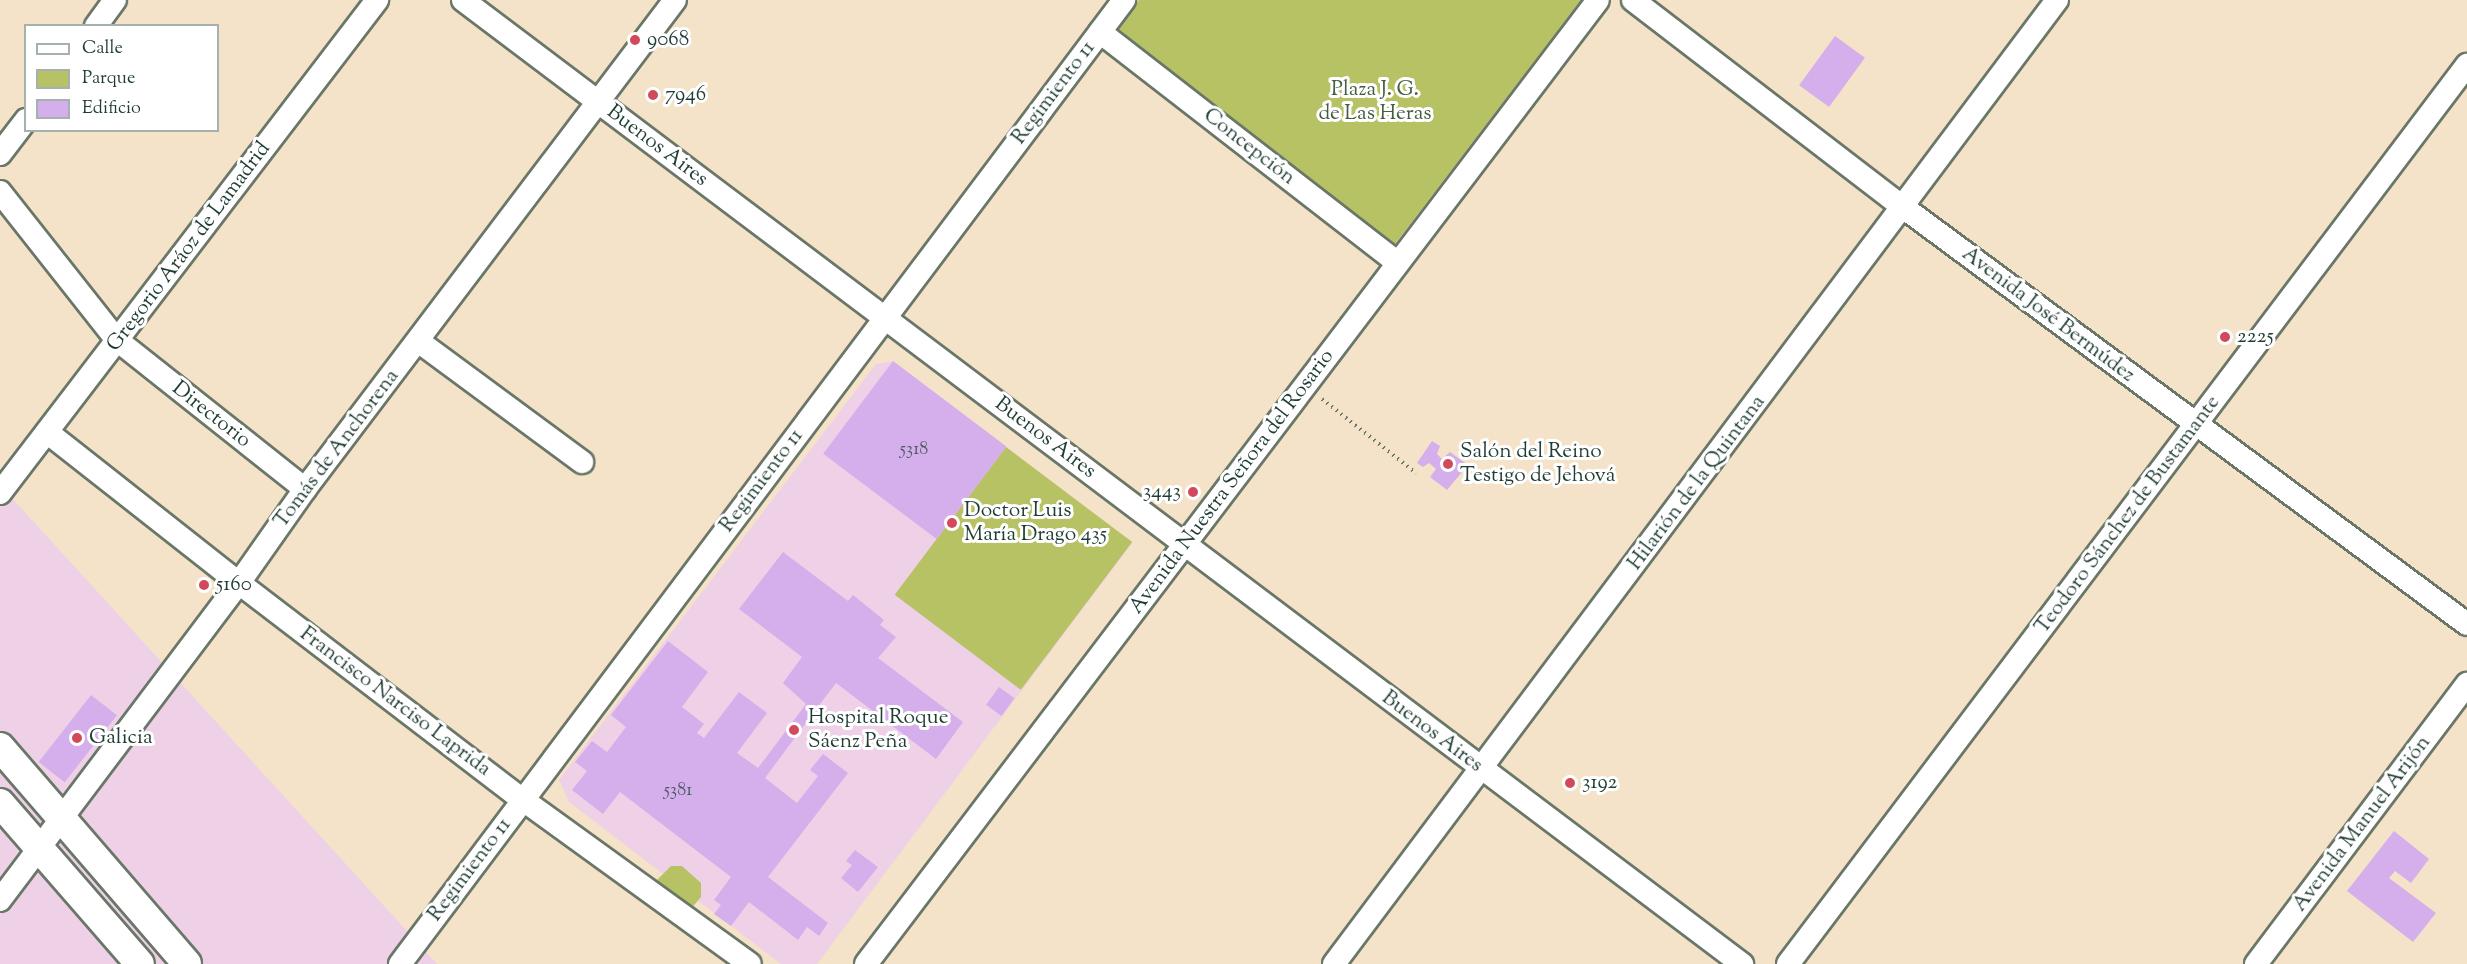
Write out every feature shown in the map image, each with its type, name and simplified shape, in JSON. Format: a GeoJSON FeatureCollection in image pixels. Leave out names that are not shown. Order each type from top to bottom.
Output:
{"type":"FeatureCollection","features":[{"type":"Feature","properties":{"kind":"main road"},"geometry":{"type":"LineString","coordinates":[[0,747],[187,964]]}},
{"type":"Feature","properties":{"kind":"main road"},"geometry":{"type":"LineString","coordinates":[[0,803],[141,964]]}},
{"type":"Feature","properties":{"kind":"street"},"geometry":{"type":"LineString","coordinates":[[97,24],[115,0]]}},
{"type":"Feature","properties":{"kind":"street","name":"Gregorio Aráoz de Lamadrid"},"geometry":{"type":"LineString","coordinates":[[0,493],[377,0]]}},
{"type":"Feature","properties":{"kind":"street","name":"Buenos Aires"},"geometry":{"type":"LineString","coordinates":[[462,0],[1742,964]]}},
{"type":"Feature","properties":{"kind":"street","name":"Tomás de Anchorena"},"geometry":{"type":"LineString","coordinates":[[0,900],[239,583],[305,489],[675,0]]}},
{"type":"Feature","properties":{"kind":"street","name":"Regimiento 11"},"geometry":{"type":"LineString","coordinates":[[400,964],[1124,0]]}},
{"type":"Feature","properties":{"kind":"street","name":"Avenida Nuestra Señora del Rosario"},"geometry":{"type":"LineString","coordinates":[[866,964],[1598,0]]}},
{"type":"Feature","properties":{"kind":"street","name":"Avenida José Bermúdez"},"geometry":{"type":"LineString","coordinates":[[1633,0],[1904,207],[2467,624]]}},
{"type":"Feature","properties":{"kind":"street","name":"Hilarión de la Quintana"},"geometry":{"type":"LineString","coordinates":[[1334,964],[1904,207],[2057,0]]}},
{"type":"Feature","properties":{"kind":"street","name":"Concepción"},"geometry":{"type":"LineString","coordinates":[[1100,32],[1398,262]]}},
{"type":"Feature","properties":{"kind":"street","name":"Teodoro Sánchez de Bustamante"},"geometry":{"type":"LineString","coordinates":[[1788,964],[2197,426],[2467,65]]}},
{"type":"Feature","properties":{"kind":"street"},"geometry":{"type":"LineString","coordinates":[[0,154],[24,123]]}},
{"type":"Feature","properties":{"kind":"street"},"geometry":{"type":"LineString","coordinates":[[0,192],[117,340]]}},
{"type":"Feature","properties":{"kind":"street","name":"Directorio"},"geometry":{"type":"LineString","coordinates":[[117,340],[305,489]]}},
{"type":"Feature","properties":{"kind":"street"},"geometry":{"type":"LineString","coordinates":[[418,341],[582,462]]}},
{"type":"Feature","properties":{"kind":"street","name":"Francisco Narciso Laprida"},"geometry":{"type":"LineString","coordinates":[[47,432],[239,583],[522,799],[750,964]]}},
{"type":"Feature","properties":{"kind":"street","name":"Avenida Manuel Arijón"},"geometry":{"type":"LineString","coordinates":[[2256,964],[2467,684]]}},
{"type":"Feature","properties":{"kind":"path"},"geometry":{"type":"LineString","coordinates":[[1305,386],[1416,473]]}},
{"type":"Feature","properties":{"kind":"shaded area","name":"Hospital Roque Sáenz Peña"},"geometry":{"type":"Polygon","coordinates":[[[893,361],[1132,543],[817,964],[781,964],[569,802],[559,780],[876,364],[893,361]]]}},
{"type":"Feature","properties":{"kind":"shaded area"},"geometry":{"type":"Polygon","coordinates":[[[0,485],[437,964],[0,964],[0,485]]]}},
{"type":"Feature","properties":{"kind":"green space","name":"Plaza J. G. de Las Heras"},"geometry":{"type":"Polygon","coordinates":[[[1139,0],[1581,0],[1395,244],[1115,31],[1139,0]]]}},
{"type":"Feature","properties":{"kind":"green space"},"geometry":{"type":"Polygon","coordinates":[[[1006,447],[1132,542],[1021,690],[895,595],[1006,447]]]}},
{"type":"Feature","properties":{"kind":"green space"},"geometry":{"type":"Polygon","coordinates":[[[671,866],[682,866],[701,883],[701,897],[688,912],[652,885],[671,866]]]}},
{"type":"Feature","properties":{"kind":"building"},"geometry":{"type":"Polygon","coordinates":[[[1835,36],[1865,58],[1829,107],[1799,85],[1835,36]]]}},
{"type":"Feature","properties":{"kind":"building"},"geometry":{"type":"Polygon","coordinates":[[[893,361],[1006,446],[937,539],[823,454],[893,361]]]}},
{"type":"Feature","properties":{"kind":"building","name":"Salón del Reino Testigo de Jehová"},"geometry":{"type":"Polygon","coordinates":[[[1432,441],[1440,446],[1437,454],[1442,459],[1450,452],[1468,465],[1447,490],[1430,477],[1436,469],[1429,463],[1423,467],[1417,463],[1432,441]]]}},
{"type":"Feature","properties":{"kind":"building"},"geometry":{"type":"Polygon","coordinates":[[[783,552],[848,601],[853,595],[884,620],[880,625],[896,637],[878,658],[963,722],[936,759],[836,683],[820,704],[765,778],[797,803],[818,776],[810,770],[823,754],[848,773],[768,877],[828,923],[819,936],[807,927],[798,940],[749,902],[731,926],[714,914],[721,905],[714,900],[731,877],[620,792],[603,814],[572,790],[587,771],[575,762],[592,741],[607,752],[626,727],[611,715],[668,641],[708,672],[682,707],[704,724],[697,733],[704,738],[739,692],[767,713],[737,753],[758,768],[806,704],[783,683],[802,657],[739,609],[783,552]]]}},
{"type":"Feature","properties":{"kind":"building"},"geometry":{"type":"Polygon","coordinates":[[[999,687],[1014,698],[1001,716],[986,705],[999,687]]]}},
{"type":"Feature","properties":{"kind":"building","name":"Galicia"},"geometry":{"type":"Polygon","coordinates":[[[91,695],[117,715],[65,782],[39,762],[91,695]]]}},
{"type":"Feature","properties":{"kind":"building"},"geometry":{"type":"Polygon","coordinates":[[[2394,831],[2429,859],[2411,883],[2395,871],[2389,878],[2436,913],[2413,942],[2347,891],[2394,831]]]}},
{"type":"Feature","properties":{"kind":"building"},"geometry":{"type":"Polygon","coordinates":[[[855,850],[878,867],[858,892],[841,878],[852,865],[846,861],[855,850]]]}},
{"type":"Feature","properties":{"kind":"place","name":"9068"},"geometry":{"type":"Point","coordinates":[635,40]}},
{"type":"Feature","properties":{"kind":"place","name":"7946"},"geometry":{"type":"Point","coordinates":[653,95]}},
{"type":"Feature","properties":{"kind":"place","name":"2225"},"geometry":{"type":"Point","coordinates":[2225,337]}},
{"type":"Feature","properties":{"kind":"place","name":"Salón del Reino Testigo de Jehová"},"geometry":{"type":"Point","coordinates":[1448,464]}},
{"type":"Feature","properties":{"kind":"place","name":"3443"},"geometry":{"type":"Point","coordinates":[1193,492]}},
{"type":"Feature","properties":{"kind":"place","name":"Doctor Luis María Drago 435"},"geometry":{"type":"Point","coordinates":[952,523]}},
{"type":"Feature","properties":{"kind":"place","name":"5160"},"geometry":{"type":"Point","coordinates":[204,585]}},
{"type":"Feature","properties":{"kind":"place","name":"Hospital Roque Sáenz Peña"},"geometry":{"type":"Point","coordinates":[794,730]}},
{"type":"Feature","properties":{"kind":"place","name":"Galicia"},"geometry":{"type":"Point","coordinates":[77,738]}},
{"type":"Feature","properties":{"kind":"place","name":"3192"},"geometry":{"type":"Point","coordinates":[1570,783]}}]}
